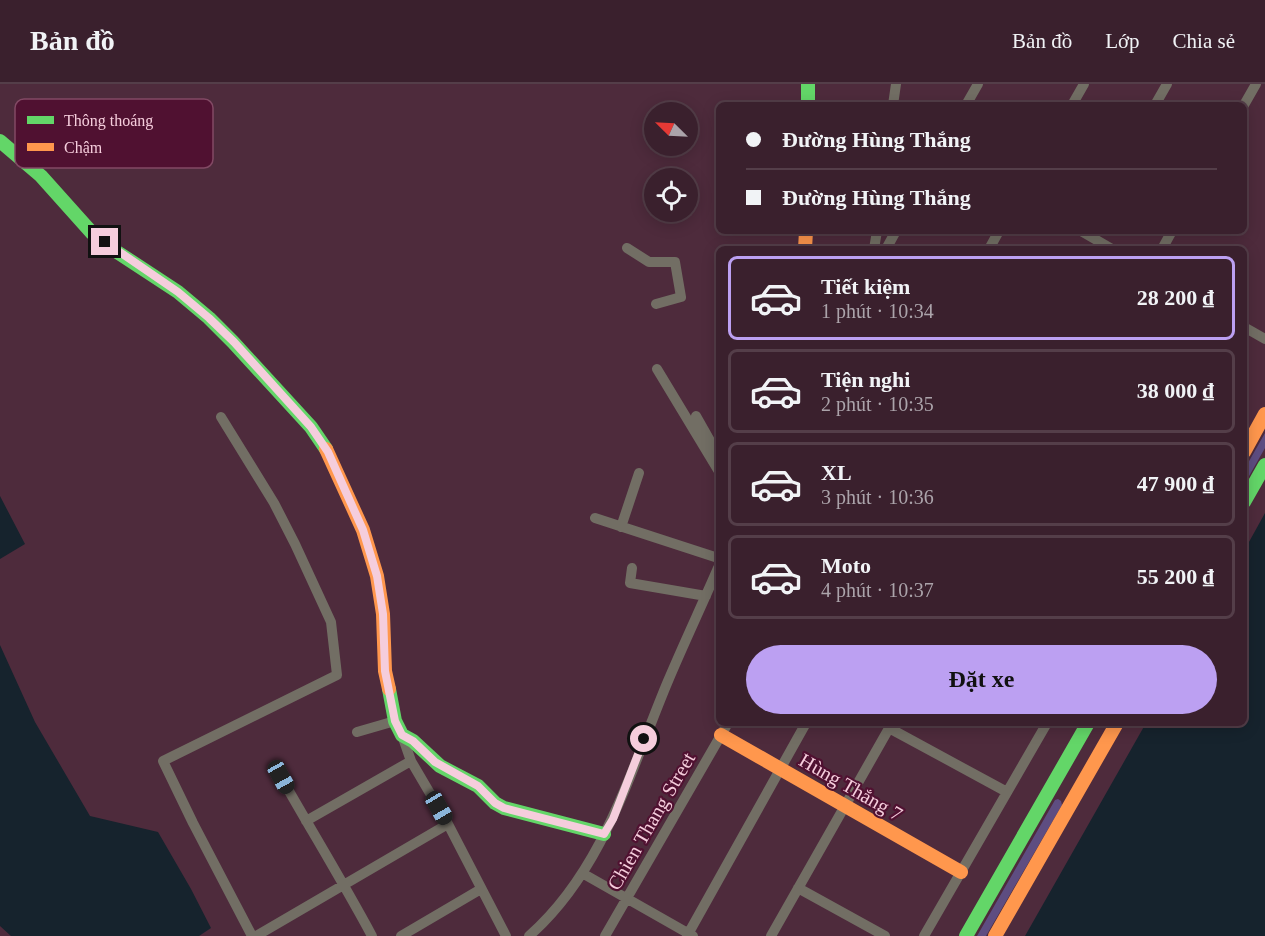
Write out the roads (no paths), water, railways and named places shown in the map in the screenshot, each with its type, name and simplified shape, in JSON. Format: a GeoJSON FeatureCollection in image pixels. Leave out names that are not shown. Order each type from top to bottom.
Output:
{"type":"FeatureCollection","features":[{"type":"Feature","properties":{"kind":"street"},"geometry":{"type":"LineString","coordinates":[[808,84],[808,102]]}},
{"type":"Feature","properties":{"kind":"street"},"geometry":{"type":"LineString","coordinates":[[893,102],[896,84]]}},
{"type":"Feature","properties":{"kind":"street"},"geometry":{"type":"LineString","coordinates":[[968,102],[978,84]]}},
{"type":"Feature","properties":{"kind":"street"},"geometry":{"type":"LineString","coordinates":[[1074,102],[1084,84]]}},
{"type":"Feature","properties":{"kind":"street"},"geometry":{"type":"LineString","coordinates":[[1157,102],[1167,84]]}},
{"type":"Feature","properties":{"kind":"street"},"geometry":{"type":"LineString","coordinates":[[1246,102],[1256,84]]}},
{"type":"Feature","properties":{"kind":"street"},"geometry":{"type":"LineString","coordinates":[[0,141],[15,154]]}},
{"type":"Feature","properties":{"kind":"street"},"geometry":{"type":"LineString","coordinates":[[32,168],[92,233],[178,292],[234,342],[311,427],[328,452],[363,530],[377,576],[383,614],[385,671],[395,721],[411,760],[448,824],[506,936]]}},
{"type":"Feature","properties":{"kind":"street"},"geometry":{"type":"LineString","coordinates":[[1086,234],[1107,246]]}},
{"type":"Feature","properties":{"kind":"street"},"geometry":{"type":"LineString","coordinates":[[627,248],[649,262],[675,262],[681,297],[656,304]]}},
{"type":"Feature","properties":{"kind":"street"},"geometry":{"type":"LineString","coordinates":[[1247,329],[1265,339]]}},
{"type":"Feature","properties":{"kind":"street"},"geometry":{"type":"LineString","coordinates":[[657,369],[716,467]]}},
{"type":"Feature","properties":{"kind":"street"},"geometry":{"type":"LineString","coordinates":[[1247,447],[1265,414]]}},
{"type":"Feature","properties":{"kind":"street"},"geometry":{"type":"LineString","coordinates":[[696,416],[716,451]]}},
{"type":"Feature","properties":{"kind":"street"},"geometry":{"type":"LineString","coordinates":[[221,417],[274,503],[331,622],[338,675],[163,761],[193,823],[254,936],[448,824]]}},
{"type":"Feature","properties":{"kind":"street"},"geometry":{"type":"LineString","coordinates":[[1247,497],[1265,465]]}},
{"type":"Feature","properties":{"kind":"street"},"geometry":{"type":"LineString","coordinates":[[621,527],[639,473]]}},
{"type":"Feature","properties":{"kind":"street"},"geometry":{"type":"LineString","coordinates":[[595,518],[716,557]]}},
{"type":"Feature","properties":{"kind":"street"},"geometry":{"type":"LineString","coordinates":[[632,568],[630,583],[706,596]]}},
{"type":"Feature","properties":{"kind":"street"},"geometry":{"type":"LineString","coordinates":[[529,936],[558,905],[582,873],[613,819],[668,679],[716,573]]}},
{"type":"Feature","properties":{"kind":"street"},"geometry":{"type":"LineString","coordinates":[[357,732],[395,721]]}},
{"type":"Feature","properties":{"kind":"street"},"geometry":{"type":"LineString","coordinates":[[582,873],[690,935],[804,726]]}},
{"type":"Feature","properties":{"kind":"street"},"geometry":{"type":"LineString","coordinates":[[771,936],[890,726],[1007,792]]}},
{"type":"Feature","properties":{"kind":"street"},"geometry":{"type":"LineString","coordinates":[[924,936],[1045,726]]}},
{"type":"Feature","properties":{"kind":"street"},"geometry":{"type":"LineString","coordinates":[[966,936],[1084,726]]}},
{"type":"Feature","properties":{"kind":"street"},"geometry":{"type":"LineString","coordinates":[[1088,726],[1108,738]]}},
{"type":"Feature","properties":{"kind":"street"},"geometry":{"type":"LineString","coordinates":[[995,936],[1115,726]]}},
{"type":"Feature","properties":{"kind":"street","name":"Hùng Thắng 7"},"geometry":{"type":"LineString","coordinates":[[724,729],[781,769],[961,872]]}},
{"type":"Feature","properties":{"kind":"street","name":"Chien Thang Street"},"geometry":{"type":"LineString","coordinates":[[605,936],[724,729]]}},
{"type":"Feature","properties":{"kind":"street"},"geometry":{"type":"LineString","coordinates":[[402,735],[413,741],[440,766],[478,786],[495,803],[504,808],[604,834]]}},
{"type":"Feature","properties":{"kind":"street"},"geometry":{"type":"LineString","coordinates":[[306,821],[411,760]]}},
{"type":"Feature","properties":{"kind":"street"},"geometry":{"type":"LineString","coordinates":[[281,777],[372,936]]}},
{"type":"Feature","properties":{"kind":"street"},"geometry":{"type":"LineString","coordinates":[[798,888],[885,936]]}},
{"type":"Feature","properties":{"kind":"street"},"geometry":{"type":"LineString","coordinates":[[401,936],[482,889]]}},
{"type":"Feature","properties":{"kind":"water"},"geometry":{"type":"Polygon","coordinates":[[[0,496],[25,544],[0,559],[0,496]]]}},
{"type":"Feature","properties":{"kind":"water"},"geometry":{"type":"Polygon","coordinates":[[[1265,513],[1265,936],[1025,936],[1144,726],[1247,726],[1247,546],[1265,513]]]}},
{"type":"Feature","properties":{"kind":"water"},"geometry":{"type":"Polygon","coordinates":[[[0,645],[35,722],[90,816],[158,832],[211,928],[199,936],[11,936],[0,926],[0,645]]]}}]}
